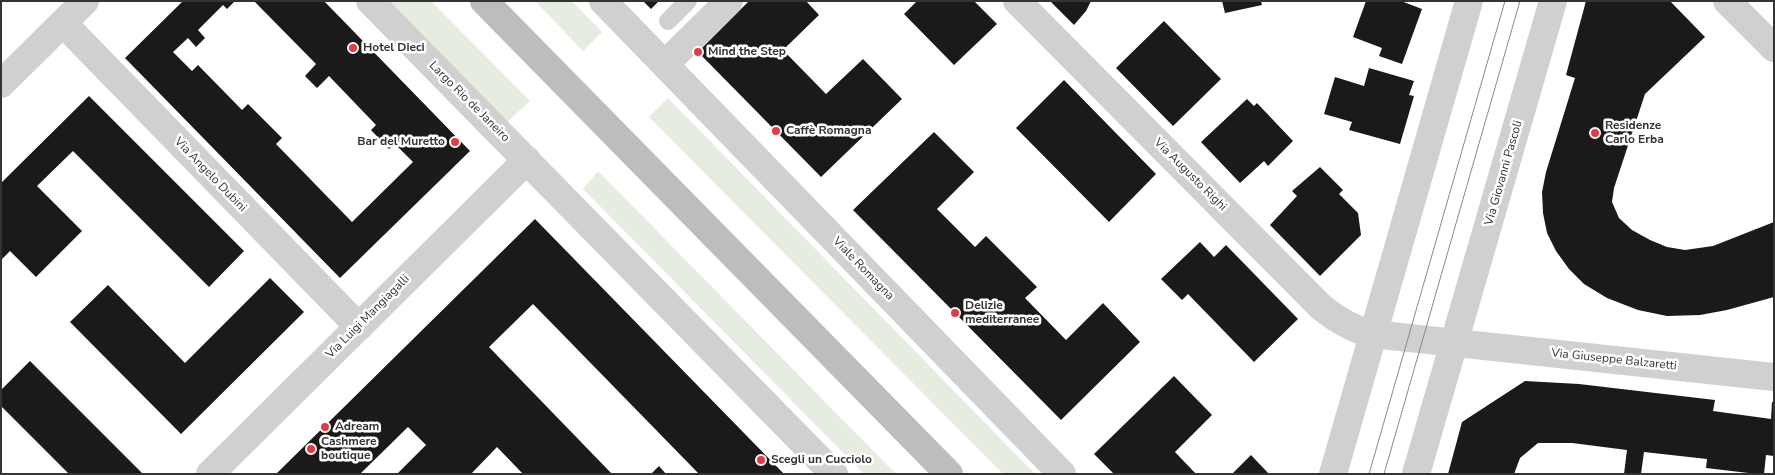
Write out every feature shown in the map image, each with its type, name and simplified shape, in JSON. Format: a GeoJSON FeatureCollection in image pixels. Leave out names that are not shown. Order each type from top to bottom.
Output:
{"type":"FeatureCollection","features":[{"type":"Feature","properties":{"kind":"main road"},"geometry":{"type":"LineString","coordinates":[[484,1],[949,474]]}},
{"type":"Feature","properties":{"kind":"street"},"geometry":{"type":"LineString","coordinates":[[1,84],[85,1]]}},
{"type":"Feature","properties":{"kind":"street","name":"Largo Rio de Janeiro"},"geometry":{"type":"LineString","coordinates":[[370,1],[527,160]]}},
{"type":"Feature","properties":{"kind":"street"},"geometry":{"type":"LineString","coordinates":[[603,1],[665,64],[728,1]]}},
{"type":"Feature","properties":{"kind":"street","name":"Via Augusto Righi"},"geometry":{"type":"LineString","coordinates":[[1017,1],[1321,307],[1348,327],[1372,334]]}},
{"type":"Feature","properties":{"kind":"street"},"geometry":{"type":"LineString","coordinates":[[1333,474],[1469,1]]}},
{"type":"Feature","properties":{"kind":"street","name":"Via Giovanni Pascoli"},"geometry":{"type":"LineString","coordinates":[[1416,474],[1553,1]]}},
{"type":"Feature","properties":{"kind":"street"},"geometry":{"type":"LineString","coordinates":[[1727,1],[1774,48]]}},
{"type":"Feature","properties":{"kind":"street","name":"Via Angelo Dubini"},"geometry":{"type":"LineString","coordinates":[[62,23],[358,326]]}},
{"type":"Feature","properties":{"kind":"street","name":"Viale Romagna"},"geometry":{"type":"LineString","coordinates":[[665,64],[1062,474]]}},
{"type":"Feature","properties":{"kind":"street"},"geometry":{"type":"LineString","coordinates":[[527,160],[834,474]]}},
{"type":"Feature","properties":{"kind":"street","name":"Via Luigi Mangiagalli"},"geometry":{"type":"LineString","coordinates":[[210,474],[527,160]]}},
{"type":"Feature","properties":{"kind":"street"},"geometry":{"type":"LineString","coordinates":[[1372,334],[1455,344]]}},
{"type":"Feature","properties":{"kind":"street","name":"Via Giuseppe Balzaretti"},"geometry":{"type":"LineString","coordinates":[[1455,344],[1774,377]]}},
{"type":"Feature","properties":{"kind":"lane"},"geometry":{"type":"LineString","coordinates":[[668,21],[688,1]]}},
{"type":"Feature","properties":{"kind":"shaded area"},"geometry":{"type":"Polygon","coordinates":[[[385,1],[431,1],[530,101],[506,123],[385,1]]]}},
{"type":"Feature","properties":{"kind":"shaded area"},"geometry":{"type":"Polygon","coordinates":[[[535,1],[572,1],[602,32],[583,51],[535,1]]]}},
{"type":"Feature","properties":{"kind":"shaded area"},"geometry":{"type":"Polygon","coordinates":[[[668,98],[1035,474],[1003,474],[649,117],[668,98]]]}},
{"type":"Feature","properties":{"kind":"shaded area"},"geometry":{"type":"Polygon","coordinates":[[[598,171],[896,474],[864,474],[583,189],[598,171]]]}},
{"type":"Feature","properties":{"kind":"building"},"geometry":{"type":"Polygon","coordinates":[[[183,1],[235,1],[227,9],[223,5],[198,30],[205,38],[196,47],[188,38],[173,52],[192,71],[198,65],[242,110],[248,104],[282,138],[276,144],[352,222],[413,162],[395,144],[389,149],[371,130],[376,125],[329,76],[317,88],[305,76],[316,64],[254,1],[324,1],[470,151],[340,278],[125,58],[183,1]]]}},
{"type":"Feature","properties":{"kind":"building"},"geometry":{"type":"Polygon","coordinates":[[[643,1],[659,1],[651,9],[643,1]]]}},
{"type":"Feature","properties":{"kind":"building"},"geometry":{"type":"Polygon","coordinates":[[[749,1],[806,1],[819,15],[783,50],[826,94],[863,59],[902,99],[821,177],[698,52],[749,1]]]}},
{"type":"Feature","properties":{"kind":"building"},"geometry":{"type":"Polygon","coordinates":[[[917,1],[974,1],[997,24],[954,65],[904,14],[917,1]]]}},
{"type":"Feature","properties":{"kind":"building"},"geometry":{"type":"Polygon","coordinates":[[[1050,1],[1091,1],[1086,11],[1074,25],[1050,1]]]}},
{"type":"Feature","properties":{"kind":"building"},"geometry":{"type":"Polygon","coordinates":[[[1222,1],[1261,1],[1262,5],[1225,13],[1222,1]]]}},
{"type":"Feature","properties":{"kind":"building"},"geometry":{"type":"Polygon","coordinates":[[[1366,1],[1401,1],[1422,9],[1402,64],[1379,56],[1382,48],[1353,37],[1366,1]]]}},
{"type":"Feature","properties":{"kind":"building","name":"Residenze Carlo Erba"},"geometry":{"type":"Polygon","coordinates":[[[1586,1],[1670,1],[1705,37],[1645,94],[1614,188],[1612,202],[1619,218],[1632,230],[1650,240],[1667,247],[1685,250],[1713,246],[1774,222],[1774,297],[1727,310],[1700,315],[1667,316],[1638,310],[1607,298],[1584,284],[1569,269],[1556,251],[1547,233],[1543,213],[1542,192],[1546,172],[1575,78],[1566,75],[1586,1]]]}},
{"type":"Feature","properties":{"kind":"building"},"geometry":{"type":"Polygon","coordinates":[[[1164,21],[1221,79],[1173,126],[1116,68],[1164,21]]]}},
{"type":"Feature","properties":{"kind":"building"},"geometry":{"type":"Polygon","coordinates":[[[1369,68],[1414,81],[1409,95],[1414,96],[1400,144],[1349,130],[1352,122],[1324,114],[1335,77],[1364,86],[1369,68]]]}},
{"type":"Feature","properties":{"kind":"building"},"geometry":{"type":"Polygon","coordinates":[[[1064,80],[1156,174],[1109,222],[1016,128],[1064,80]]]}},
{"type":"Feature","properties":{"kind":"building"},"geometry":{"type":"Polygon","coordinates":[[[89,96],[244,251],[209,287],[73,151],[37,186],[82,231],[36,277],[10,251],[1,260],[1,183],[89,96]]]}},
{"type":"Feature","properties":{"kind":"building"},"geometry":{"type":"Polygon","coordinates":[[[1247,99],[1254,106],[1257,103],[1293,141],[1268,166],[1264,161],[1240,183],[1201,142],[1247,99]]]}},
{"type":"Feature","properties":{"kind":"building"},"geometry":{"type":"Polygon","coordinates":[[[934,132],[974,172],[937,209],[975,247],[986,236],[1037,287],[1025,298],[1066,340],[1103,303],[1140,342],[1061,420],[853,210],[934,132]]]}},
{"type":"Feature","properties":{"kind":"building"},"geometry":{"type":"Polygon","coordinates":[[[1320,167],[1343,190],[1339,194],[1358,213],[1361,235],[1320,276],[1270,225],[1297,196],[1292,191],[1320,167]]]}},
{"type":"Feature","properties":{"kind":"building"},"geometry":{"type":"Polygon","coordinates":[[[535,219],[784,474],[699,474],[533,304],[489,347],[612,474],[523,474],[497,447],[471,474],[397,474],[426,445],[408,427],[360,474],[276,474],[535,219]]]}},
{"type":"Feature","properties":{"kind":"building"},"geometry":{"type":"Polygon","coordinates":[[[1200,242],[1214,257],[1226,245],[1298,319],[1254,362],[1188,294],[1182,300],[1161,279],[1200,242]]]}},
{"type":"Feature","properties":{"kind":"building"},"geometry":{"type":"Polygon","coordinates":[[[270,278],[304,312],[181,434],[70,322],[108,285],[185,363],[270,278]]]}},
{"type":"Feature","properties":{"kind":"building"},"geometry":{"type":"Polygon","coordinates":[[[30,361],[143,474],[69,474],[1,406],[1,390],[30,361]]]}},
{"type":"Feature","properties":{"kind":"building"},"geometry":{"type":"Polygon","coordinates":[[[1174,376],[1212,415],[1175,452],[1196,474],[1114,474],[1094,454],[1174,376]]]}},
{"type":"Feature","properties":{"kind":"building"},"geometry":{"type":"Polygon","coordinates":[[[1525,381],[1579,384],[1715,400],[1713,411],[1771,419],[1772,402],[1774,402],[1774,456],[1766,455],[1764,474],[1757,474],[1706,468],[1707,459],[1644,452],[1641,474],[1624,474],[1627,450],[1572,443],[1538,443],[1520,458],[1514,474],[1448,474],[1462,422],[1525,381]]]}},
{"type":"Feature","properties":{"kind":"building"},"geometry":{"type":"Polygon","coordinates":[[[1251,455],[1269,474],[1232,474],[1251,455]]]}},
{"type":"Feature","properties":{"kind":"building"},"geometry":{"type":"Polygon","coordinates":[[[659,466],[666,474],[651,474],[659,466]]]}},
{"type":"Feature","properties":{"kind":"tram line"},"geometry":{"type":"LineString","coordinates":[[1369,474],[1505,1]]}},
{"type":"Feature","properties":{"kind":"tram line"},"geometry":{"type":"LineString","coordinates":[[1384,474],[1520,1]]}},
{"type":"Feature","properties":{"kind":"place","name":"Hotel Dieci"},"geometry":{"type":"Point","coordinates":[353,48]}},
{"type":"Feature","properties":{"kind":"place","name":"Mind the Step"},"geometry":{"type":"Point","coordinates":[698,52]}},
{"type":"Feature","properties":{"kind":"place","name":"Caffè Romagna"},"geometry":{"type":"Point","coordinates":[776,131]}},
{"type":"Feature","properties":{"kind":"place","name":"Residenze Carlo Erba"},"geometry":{"type":"Point","coordinates":[1595,133]}},
{"type":"Feature","properties":{"kind":"place","name":"Bar del Muretto"},"geometry":{"type":"Point","coordinates":[455,142]}},
{"type":"Feature","properties":{"kind":"place","name":"Delizie mediterranee"},"geometry":{"type":"Point","coordinates":[955,313]}},
{"type":"Feature","properties":{"kind":"place","name":"Adream"},"geometry":{"type":"Point","coordinates":[325,427]}},
{"type":"Feature","properties":{"kind":"place","name":"Cashmere boutique"},"geometry":{"type":"Point","coordinates":[311,449]}},
{"type":"Feature","properties":{"kind":"place","name":"Scegli un Cucciolo"},"geometry":{"type":"Point","coordinates":[761,460]}}]}
